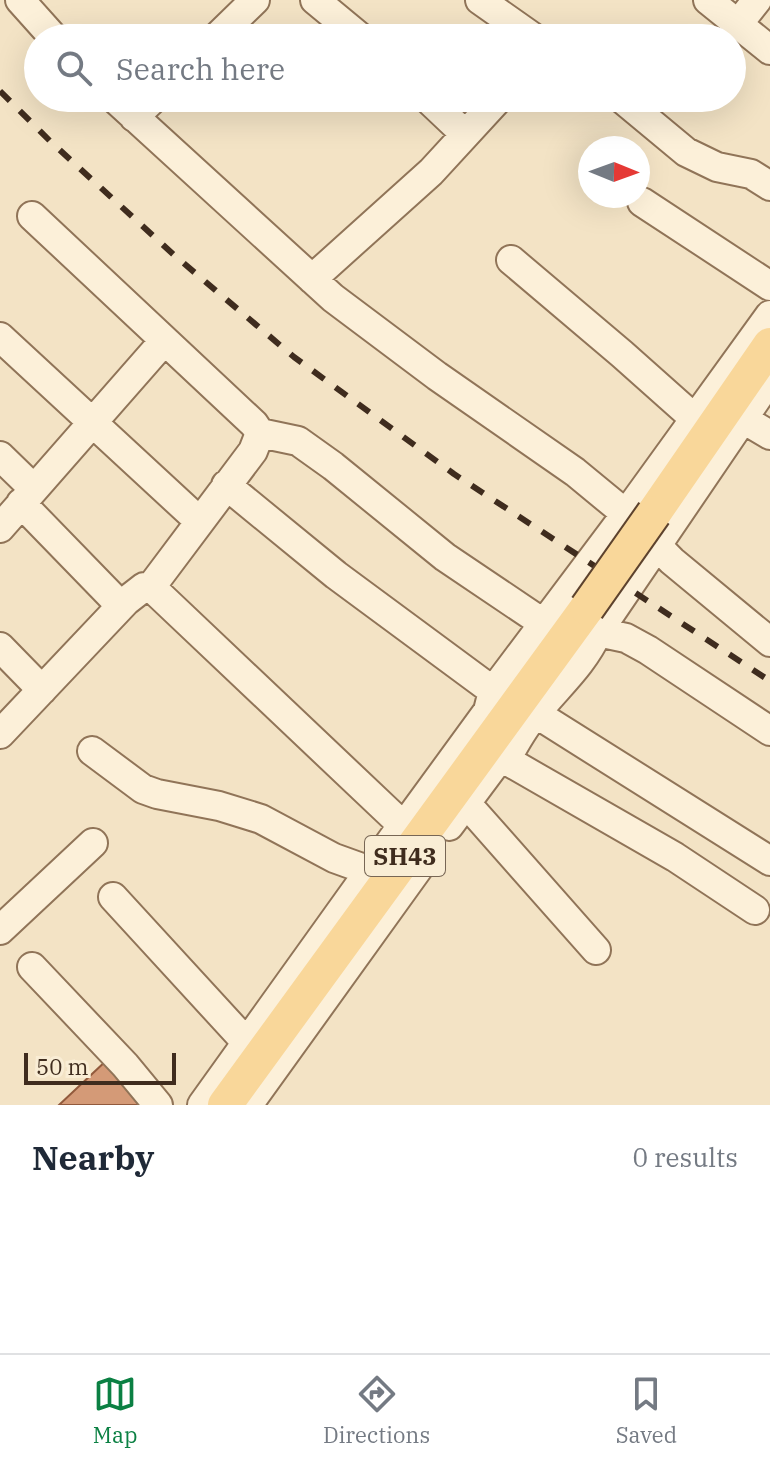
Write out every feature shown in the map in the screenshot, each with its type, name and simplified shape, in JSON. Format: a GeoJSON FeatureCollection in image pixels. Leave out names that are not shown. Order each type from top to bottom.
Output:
{"type":"FeatureCollection","features":[{"type":"Feature","properties":{"kind":"main road","name":"SH43"},"geometry":{"type":"LineString","coordinates":[[225,1105],[599,625],[646,524],[770,345]]}},
{"type":"Feature","properties":{"kind":"street"},"geometry":{"type":"LineString","coordinates":[[20,0],[41,24]]}},
{"type":"Feature","properties":{"kind":"street"},"geometry":{"type":"LineString","coordinates":[[315,0],[344,24]]}},
{"type":"Feature","properties":{"kind":"street"},"geometry":{"type":"LineString","coordinates":[[480,0],[514,24]]}},
{"type":"Feature","properties":{"kind":"street"},"geometry":{"type":"LineString","coordinates":[[708,0],[738,24],[757,0]]}},
{"type":"Feature","properties":{"kind":"street"},"geometry":{"type":"LineString","coordinates":[[229,24],[251,1]]}},
{"type":"Feature","properties":{"kind":"street"},"geometry":{"type":"LineString","coordinates":[[746,30],[770,50]]}},
{"type":"Feature","properties":{"kind":"street"},"geometry":{"type":"LineString","coordinates":[[142,112],[312,279],[437,376],[646,524],[672,561],[770,642]]}},
{"type":"Feature","properties":{"kind":"street"},"geometry":{"type":"LineString","coordinates":[[442,112],[465,134]]}},
{"type":"Feature","properties":{"kind":"street"},"geometry":{"type":"LineString","coordinates":[[312,279],[431,172],[486,112]]}},
{"type":"Feature","properties":{"kind":"street"},"geometry":{"type":"LineString","coordinates":[[638,112],[686,152],[717,167],[751,174],[770,186]]}},
{"type":"Feature","properties":{"kind":"street"},"geometry":{"type":"LineString","coordinates":[[650,207],[770,286]]}},
{"type":"Feature","properties":{"kind":"street"},"geometry":{"type":"LineString","coordinates":[[32,216],[260,433],[298,441],[310,449],[445,557],[543,623]]}},
{"type":"Feature","properties":{"kind":"street"},"geometry":{"type":"LineString","coordinates":[[511,260],[695,419]]}},
{"type":"Feature","properties":{"kind":"street"},"geometry":{"type":"LineString","coordinates":[[646,524],[695,419],[770,315]]}},
{"type":"Feature","properties":{"kind":"street"},"geometry":{"type":"LineString","coordinates":[[0,337],[198,520]]}},
{"type":"Feature","properties":{"kind":"street"},"geometry":{"type":"LineString","coordinates":[[0,528],[164,341]]}},
{"type":"Feature","properties":{"kind":"street"},"geometry":{"type":"LineString","coordinates":[[202,1105],[488,711],[493,691],[543,623],[646,524],[743,419],[770,379]]}},
{"type":"Feature","properties":{"kind":"street"},"geometry":{"type":"LineString","coordinates":[[743,419],[770,435]]}},
{"type":"Feature","properties":{"kind":"street"},"geometry":{"type":"LineString","coordinates":[[0,734],[121,606],[138,590],[151,587],[198,520],[253,451],[260,433]]}},
{"type":"Feature","properties":{"kind":"street"},"geometry":{"type":"LineString","coordinates":[[0,456],[27,496],[121,606]]}},
{"type":"Feature","properties":{"kind":"street"},"geometry":{"type":"LineString","coordinates":[[226,485],[336,575],[493,691]]}},
{"type":"Feature","properties":{"kind":"street"},"geometry":{"type":"LineString","coordinates":[[151,587],[397,820],[406,822]]}},
{"type":"Feature","properties":{"kind":"street"},"geometry":{"type":"LineString","coordinates":[[248,1105],[496,763],[506,760],[535,713],[586,657],[599,625],[648,650],[770,731]]}},
{"type":"Feature","properties":{"kind":"street"},"geometry":{"type":"LineString","coordinates":[[0,647],[42,690]]}},
{"type":"Feature","properties":{"kind":"street"},"geometry":{"type":"LineString","coordinates":[[535,713],[770,861]]}},
{"type":"Feature","properties":{"kind":"street"},"geometry":{"type":"LineString","coordinates":[[92,751],[143,789],[261,819],[334,858],[370,871]]}},
{"type":"Feature","properties":{"kind":"street"},"geometry":{"type":"LineString","coordinates":[[506,760],[675,857],[755,910]]}},
{"type":"Feature","properties":{"kind":"street"},"geometry":{"type":"LineString","coordinates":[[466,803],[596,950]]}},
{"type":"Feature","properties":{"kind":"street"},"geometry":{"type":"LineString","coordinates":[[0,930],[93,843]]}},
{"type":"Feature","properties":{"kind":"street"},"geometry":{"type":"LineString","coordinates":[[113,897],[247,1043]]}},
{"type":"Feature","properties":{"kind":"street"},"geometry":{"type":"LineString","coordinates":[[32,967],[125,1065],[158,1105]]}},
{"type":"Feature","properties":{"kind":"building"},"geometry":{"type":"Polygon","coordinates":[[[108,1059],[151,1105],[59,1105],[108,1059]]]}},
{"type":"Feature","properties":{"kind":"railway"},"geometry":{"type":"LineString","coordinates":[[0,91],[174,255],[294,357],[454,474],[770,681]]}}]}
